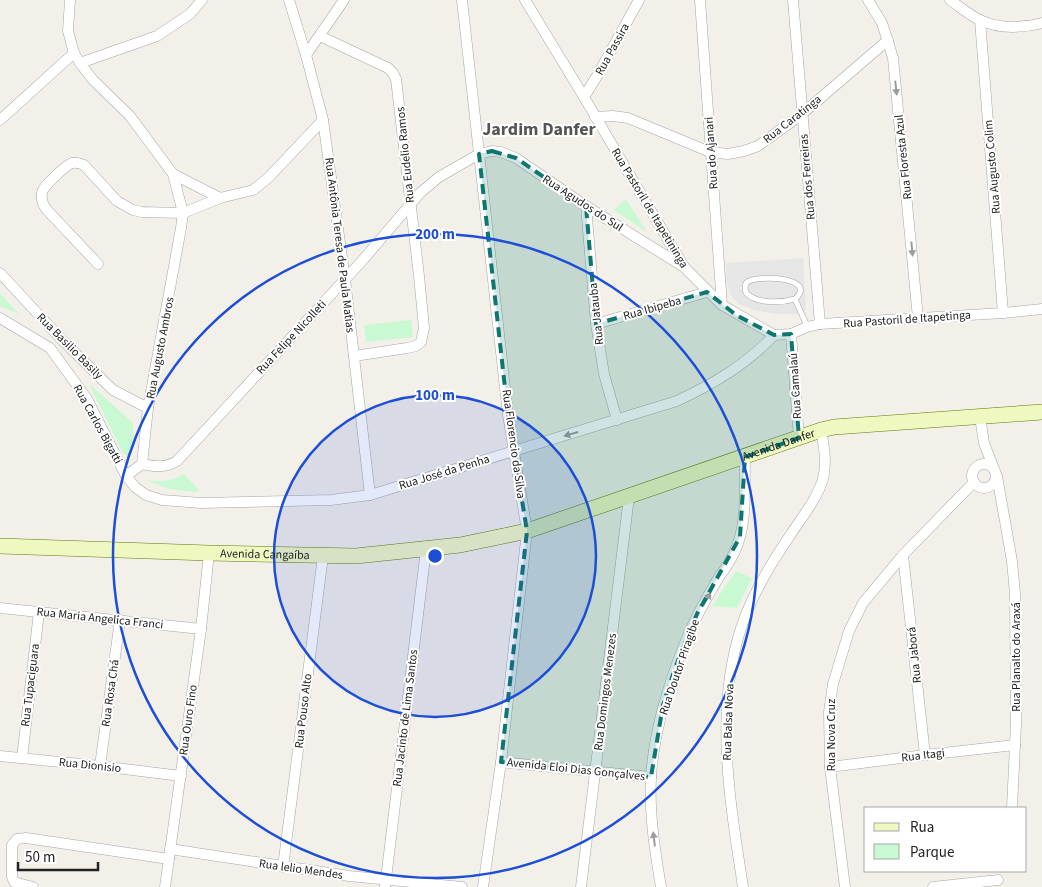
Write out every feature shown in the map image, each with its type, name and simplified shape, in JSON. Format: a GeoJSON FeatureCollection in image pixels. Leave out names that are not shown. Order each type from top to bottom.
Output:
{"type":"FeatureCollection","features":[{"type":"Feature","properties":{"kind":"main road","name":"Avenida Danfer"},"geometry":{"type":"LineString","coordinates":[[527,531],[821,430],[863,424],[1042,412]]}},
{"type":"Feature","properties":{"kind":"main road","name":"Avenida Cangaíba"},"geometry":{"type":"LineString","coordinates":[[0,546],[356,556],[460,545],[527,531]]}},
{"type":"Feature","properties":{"kind":"street"},"geometry":{"type":"LineString","coordinates":[[70,0],[68,31],[74,53],[80,63],[93,80],[130,116],[173,174],[220,198]]}},
{"type":"Feature","properties":{"kind":"street"},"geometry":{"type":"LineString","coordinates":[[80,63],[157,36],[190,14],[202,0]]}},
{"type":"Feature","properties":{"kind":"street","name":"Rua Antônia Teresa de Paula Matias"},"geometry":{"type":"LineString","coordinates":[[288,0],[306,55],[323,120],[345,279],[370,495]]}},
{"type":"Feature","properties":{"kind":"street"},"geometry":{"type":"LineString","coordinates":[[306,55],[344,0]]}},
{"type":"Feature","properties":{"kind":"street","name":"Rua Florencio da Silva"},"geometry":{"type":"LineString","coordinates":[[462,0],[513,451],[527,531],[501,762],[483,887]]}},
{"type":"Feature","properties":{"kind":"street","name":"Rua Pastoril de Itapetininga"},"geometry":{"type":"LineString","coordinates":[[526,0],[684,267],[722,305],[774,335]]}},
{"type":"Feature","properties":{"kind":"street","name":"Rua Passira"},"geometry":{"type":"LineString","coordinates":[[584,97],[639,0]]}},
{"type":"Feature","properties":{"kind":"street","name":"Rua do Ajanari"},"geometry":{"type":"LineString","coordinates":[[700,0],[722,305]]}},
{"type":"Feature","properties":{"kind":"street","name":"Rua dos Ferreiras"},"geometry":{"type":"LineString","coordinates":[[793,0],[820,324]]}},
{"type":"Feature","properties":{"kind":"street","name":"Rua Floresta Azul"},"geometry":{"type":"LineString","coordinates":[[868,0],[882,23],[893,58],[918,318]]}},
{"type":"Feature","properties":{"kind":"street"},"geometry":{"type":"LineString","coordinates":[[950,0],[980,20],[1004,26],[1021,27],[1042,23]]}},
{"type":"Feature","properties":{"kind":"street","name":"Rua Augusto Colim"},"geometry":{"type":"LineString","coordinates":[[980,20],[1003,313]]}},
{"type":"Feature","properties":{"kind":"street","name":"Rua Eudelio Ramos"},"geometry":{"type":"LineString","coordinates":[[320,36],[388,68],[393,73],[398,86],[424,328],[423,338],[416,346],[354,356]]}},
{"type":"Feature","properties":{"kind":"street","name":"Rua Caratinga"},"geometry":{"type":"LineString","coordinates":[[595,117],[613,116],[628,118],[710,152],[728,154],[758,146],[802,114],[888,40]]}},
{"type":"Feature","properties":{"kind":"street"},"geometry":{"type":"LineString","coordinates":[[0,120],[74,53]]}},
{"type":"Feature","properties":{"kind":"street"},"geometry":{"type":"LineString","coordinates":[[98,264],[42,203],[41,196],[46,185],[67,166],[76,163],[84,165],[117,201],[125,207],[142,212],[183,213],[220,198],[253,190],[268,178],[323,120]]}},
{"type":"Feature","properties":{"kind":"street","name":"Rua Agudos do Sul"},"geometry":{"type":"LineString","coordinates":[[479,154],[492,151],[501,152],[516,158],[586,206],[684,267]]}},
{"type":"Feature","properties":{"kind":"street","name":"Rua Felipe Nicolleti"},"geometry":{"type":"LineString","coordinates":[[142,464],[159,467],[169,466],[178,461],[345,279],[410,203],[439,177],[479,154]]}},
{"type":"Feature","properties":{"kind":"street","name":"Rua Augusto Ambros"},"geometry":{"type":"LineString","coordinates":[[142,464],[148,408],[183,213],[173,174]]}},
{"type":"Feature","properties":{"kind":"street","name":"Rua Jatauba"},"geometry":{"type":"LineString","coordinates":[[586,206],[596,324],[604,374],[618,420]]}},
{"type":"Feature","properties":{"kind":"street","name":"Rua Basilio Basily"},"geometry":{"type":"LineString","coordinates":[[0,273],[62,340],[113,390],[148,408]]}},
{"type":"Feature","properties":{"kind":"street","name":"Rua Ibipeba"},"geometry":{"type":"LineString","coordinates":[[596,324],[708,292]]}},
{"type":"Feature","properties":{"kind":"street","name":"Rua Pastoril de Itapetinga"},"geometry":{"type":"LineString","coordinates":[[774,335],[791,334],[820,324],[1042,309]]}},
{"type":"Feature","properties":{"kind":"street","name":"Rua Carlos Bigatti"},"geometry":{"type":"LineString","coordinates":[[0,318],[50,348],[87,398],[126,476]]}},
{"type":"Feature","properties":{"kind":"street","name":"Rua Camalaú"},"geometry":{"type":"LineString","coordinates":[[791,334],[799,438]]}},
{"type":"Feature","properties":{"kind":"street","name":"Rua José da Penha"},"geometry":{"type":"LineString","coordinates":[[126,476],[135,487],[146,495],[162,500],[201,503],[331,500],[370,495],[677,401],[709,386],[749,360],[774,335]]}},
{"type":"Feature","properties":{"kind":"street"},"geometry":{"type":"LineString","coordinates":[[50,348],[62,340]]}},
{"type":"Feature","properties":{"kind":"street","name":"Rua Planalto do Araxá"},"geometry":{"type":"LineString","coordinates":[[980,417],[984,443],[995,473],[1003,507],[1015,594],[1015,745],[1012,807]]}},
{"type":"Feature","properties":{"kind":"street","name":"Rua Balsa Nova"},"geometry":{"type":"LineString","coordinates":[[743,887],[727,766],[726,720],[728,688],[741,628],[750,605],[766,574],[820,489],[825,466],[821,430]]}},
{"type":"Feature","properties":{"kind":"street","name":"Rua Planalto do Araxá"},"geometry":{"type":"LineString","coordinates":[[974,470],[984,443]]}},
{"type":"Feature","properties":{"kind":"street","name":"Rua Doutor Piragibe"},"geometry":{"type":"LineString","coordinates":[[661,887],[653,828],[651,777],[655,742],[663,705],[675,668],[697,614],[735,551],[740,537],[743,521],[745,457]]}},
{"type":"Feature","properties":{"kind":"street"},"geometry":{"type":"LineString","coordinates":[[126,476],[142,464]]}},
{"type":"Feature","properties":{"kind":"street"},"geometry":{"type":"LineString","coordinates":[[984,464],[991,466],[995,473],[994,484],[987,488],[979,487],[974,482],[972,474],[980,465],[984,464]]}},
{"type":"Feature","properties":{"kind":"street","name":"Rua Nova Cruz"},"geometry":{"type":"LineString","coordinates":[[845,887],[830,768],[829,712],[832,684],[849,631],[863,603],[903,555],[974,482]]}},
{"type":"Feature","properties":{"kind":"street"},"geometry":{"type":"LineString","coordinates":[[987,488],[1003,507]]}},
{"type":"Feature","properties":{"kind":"street","name":"Rua Domingos Menezes"},"geometry":{"type":"LineString","coordinates":[[580,887],[629,497]]}},
{"type":"Feature","properties":{"kind":"street","name":"Rua Jacinto de Lima Santos"},"geometry":{"type":"LineString","coordinates":[[385,883],[426,549]]}},
{"type":"Feature","properties":{"kind":"street","name":"Rua Ouro Fino"},"geometry":{"type":"LineString","coordinates":[[165,887],[201,629],[209,553]]}},
{"type":"Feature","properties":{"kind":"street","name":"Rua Jaborá"},"geometry":{"type":"LineString","coordinates":[[903,555],[925,755]]}},
{"type":"Feature","properties":{"kind":"street","name":"Rua Pouso Alto"},"geometry":{"type":"LineString","coordinates":[[283,867],[323,556]]}},
{"type":"Feature","properties":{"kind":"street","name":"Rua Maria Angelica Franci"},"geometry":{"type":"LineString","coordinates":[[0,608],[201,629]]}},
{"type":"Feature","properties":{"kind":"street","name":"Rua Tupaciguara"},"geometry":{"type":"LineString","coordinates":[[22,758],[39,612]]}},
{"type":"Feature","properties":{"kind":"street","name":"Rua Rosa Chá"},"geometry":{"type":"LineString","coordinates":[[100,766],[120,620]]}},
{"type":"Feature","properties":{"kind":"street","name":"Rua Itagi"},"geometry":{"type":"LineString","coordinates":[[830,768],[1015,745]]}},
{"type":"Feature","properties":{"kind":"street","name":"Rua Dionisio"},"geometry":{"type":"LineString","coordinates":[[0,756],[181,776]]}},
{"type":"Feature","properties":{"kind":"street","name":"Avenida Eloi Dias Gonçalves"},"geometry":{"type":"LineString","coordinates":[[501,762],[651,777]]}},
{"type":"Feature","properties":{"kind":"street","name":"Rua lelio Mendes"},"geometry":{"type":"LineString","coordinates":[[33,887],[14,882],[12,876],[12,845],[17,840],[26,838],[283,867],[385,883],[462,887]]}},
{"type":"Feature","properties":{"kind":"street"},"geometry":{"type":"LineString","coordinates":[[933,887],[998,879]]}},
{"type":"Feature","properties":{"kind":"lane"},"geometry":{"type":"LineString","coordinates":[[755,279],[791,280],[799,286],[799,296],[795,300],[758,300],[746,292],[746,283],[755,279]]}},
{"type":"Feature","properties":{"kind":"lane"},"geometry":{"type":"LineString","coordinates":[[795,300],[807,327]]}},
{"type":"Feature","properties":{"kind":"highlighted area"},"geometry":{"type":"Polygon","coordinates":[[[492,151],[516,158],[586,206],[596,324],[707,292],[736,315],[774,335],[791,334],[799,438],[745,457],[740,537],[697,614],[675,668],[663,705],[651,777],[501,762],[527,531],[508,415],[479,154],[492,151]]]}},
{"type":"Feature","properties":{"kind":"green space"},"geometry":{"type":"Polygon","coordinates":[[[626,199],[647,232],[614,210],[626,199]]]}},
{"type":"Feature","properties":{"kind":"green space"},"geometry":{"type":"Polygon","coordinates":[[[0,293],[19,314],[0,306],[0,293]]]}},
{"type":"Feature","properties":{"kind":"green space"},"geometry":{"type":"Polygon","coordinates":[[[411,320],[413,337],[366,342],[364,325],[411,320]]]}},
{"type":"Feature","properties":{"kind":"green space"},"geometry":{"type":"Polygon","coordinates":[[[89,384],[133,423],[133,448],[127,456],[123,453],[89,384]]]}},
{"type":"Feature","properties":{"kind":"green space"},"geometry":{"type":"Polygon","coordinates":[[[184,474],[199,490],[197,492],[169,489],[146,480],[166,481],[184,474]]]}},
{"type":"Feature","properties":{"kind":"green space"},"geometry":{"type":"Polygon","coordinates":[[[736,571],[752,578],[737,608],[712,606],[736,571]]]}},
{"type":"Feature","properties":{"kind":"shaded area"},"geometry":{"type":"Polygon","coordinates":[[[803,258],[806,310],[797,314],[776,314],[754,310],[738,304],[731,295],[727,284],[726,263],[803,258]]]}},
{"type":"Feature","properties":{"kind":"district","name":"Jardim Danfer"},"geometry":{"type":"Point","coordinates":[539,129]}}]}
